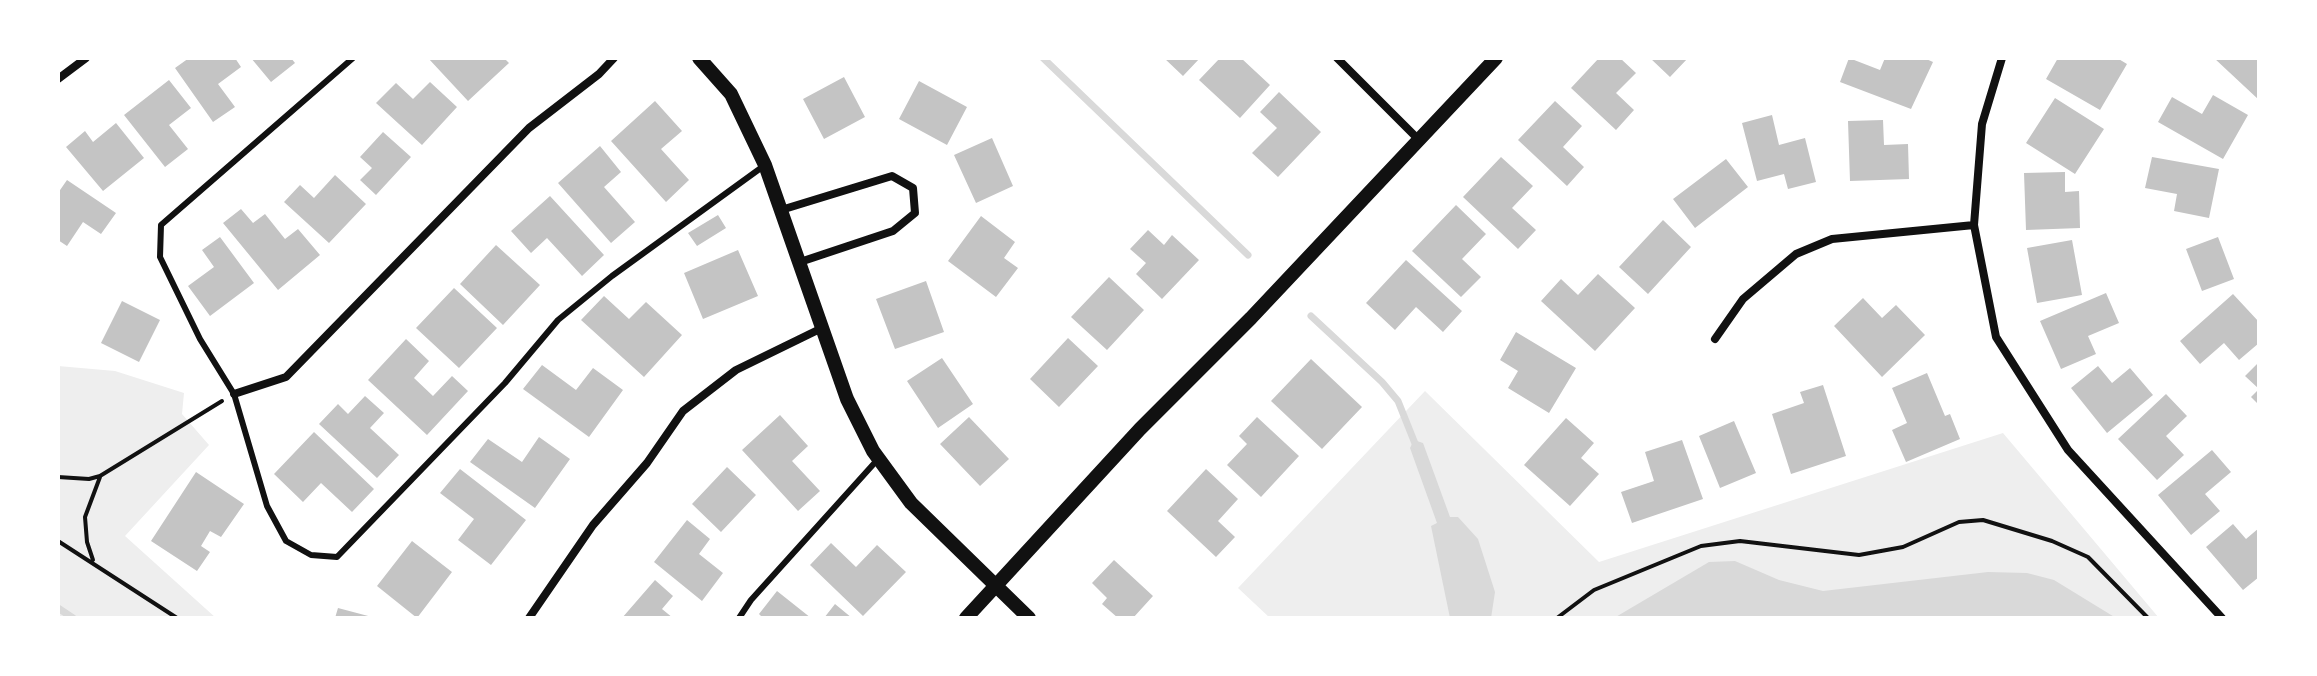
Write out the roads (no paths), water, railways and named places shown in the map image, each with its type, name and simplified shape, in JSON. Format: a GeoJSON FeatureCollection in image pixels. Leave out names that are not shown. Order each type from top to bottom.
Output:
{"type":"FeatureCollection","features":[{"type":"Feature","properties":{"kind":"street"},"geometry":{"type":"LineString","coordinates":[[58,79],[86,58]]}},
{"type":"Feature","properties":{"kind":"street"},"geometry":{"type":"LineString","coordinates":[[234,394],[286,377],[529,128],[599,74],[614,58]]}},
{"type":"Feature","properties":{"kind":"street"},"geometry":{"type":"LineString","coordinates":[[699,58],[731,94],[765,165],[847,399],[879,458],[911,503],[1029,618]]}},
{"type":"Feature","properties":{"kind":"street"},"geometry":{"type":"LineString","coordinates":[[1337,58],[1418,139]]}},
{"type":"Feature","properties":{"kind":"street"},"geometry":{"type":"LineString","coordinates":[[966,618],[1496,58]]}},
{"type":"Feature","properties":{"kind":"street"},"geometry":{"type":"LineString","coordinates":[[2002,58],[1982,124],[1974,225],[1996,337],[2068,450],[2222,618]]}},
{"type":"Feature","properties":{"kind":"street"},"geometry":{"type":"LineString","coordinates":[[781,210],[892,176],[913,188],[915,213],[893,231],[800,262]]}},
{"type":"Feature","properties":{"kind":"street"},"geometry":{"type":"LineString","coordinates":[[1715,339],[1743,299],[1796,254],[1832,239],[1974,225]]}},
{"type":"Feature","properties":{"kind":"street"},"geometry":{"type":"LineString","coordinates":[[529,618],[593,525],[647,463],[683,411],[736,370],[822,328]]}},
{"type":"Feature","properties":{"kind":"lane"},"geometry":{"type":"LineString","coordinates":[[353,58],[161,225],[160,257],[200,339],[234,394],[267,506],[286,541],[311,555],[337,557],[505,383],[558,320],[612,276],[765,165]]}},
{"type":"Feature","properties":{"kind":"lane"},"geometry":{"type":"LineString","coordinates":[[739,618],[751,600],[879,458]]}},
{"type":"Feature","properties":{"kind":"waterway"},"geometry":{"type":"LineString","coordinates":[[1043,58],[1248,255]]}},
{"type":"Feature","properties":{"kind":"waterway"},"geometry":{"type":"LineString","coordinates":[[1311,316],[1382,382],[1398,401],[1416,446]]}},
{"type":"Feature","properties":{"kind":"waterway"},"geometry":{"type":"LineString","coordinates":[[58,608],[73,618]]}}]}
